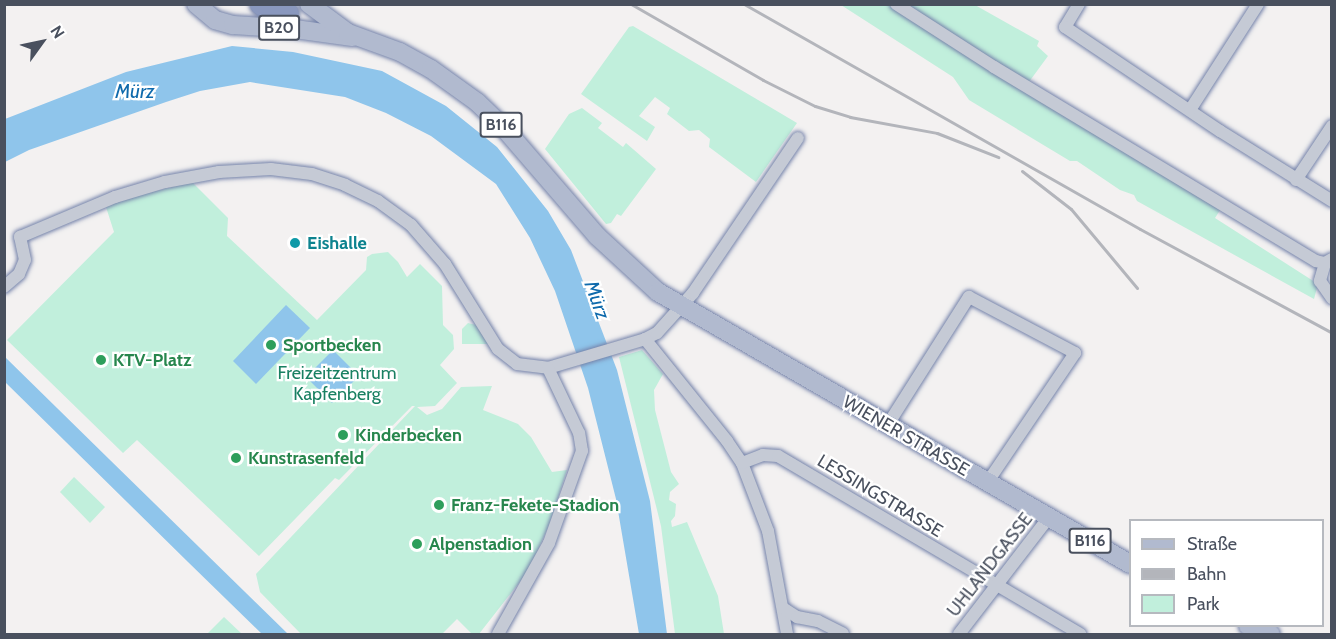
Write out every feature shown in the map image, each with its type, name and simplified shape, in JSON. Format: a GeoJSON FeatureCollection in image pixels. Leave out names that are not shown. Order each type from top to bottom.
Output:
{"type":"FeatureCollection","features":[{"type":"Feature","properties":{"kind":"highway","name":"B116"},"geometry":{"type":"LineString","coordinates":[[260,4],[288,13]]}},
{"type":"Feature","properties":{"kind":"main road","name":"WIENER STRASSE"},"geometry":{"type":"LineString","coordinates":[[196,4],[216,20],[233,25],[295,29],[367,40]]}},
{"type":"Feature","properties":{"kind":"main road","name":"WIENER STRASSE"},"geometry":{"type":"LineString","coordinates":[[309,4],[348,33],[400,52],[431,69],[477,102],[503,127],[597,236],[656,291],[887,426],[1129,563]]}},
{"type":"Feature","properties":{"kind":"main road","name":"B116"},"geometry":{"type":"LineString","coordinates":[[288,13],[348,33]]}},
{"type":"Feature","properties":{"kind":"main road"},"geometry":{"type":"LineString","coordinates":[[1251,627],[1271,634]]}},
{"type":"Feature","properties":{"kind":"street"},"geometry":{"type":"LineString","coordinates":[[896,4],[1002,72],[1316,261],[1328,261],[1320,281],[1332,298]]}},
{"type":"Feature","properties":{"kind":"street"},"geometry":{"type":"LineString","coordinates":[[1079,4],[1065,27],[1296,180],[1332,201]]}},
{"type":"Feature","properties":{"kind":"street"},"geometry":{"type":"LineString","coordinates":[[1190,110],[1258,4]]}},
{"type":"Feature","properties":{"kind":"street"},"geometry":{"type":"LineString","coordinates":[[1296,180],[1332,126]]}},
{"type":"Feature","properties":{"kind":"street"},"geometry":{"type":"LineString","coordinates":[[4,287],[19,274],[25,260],[20,237],[115,197],[165,182],[219,172],[271,169],[312,174],[345,185],[378,201],[411,225],[445,264],[498,349],[517,364],[548,368],[645,339],[657,333],[682,308],[798,138]]}},
{"type":"Feature","properties":{"kind":"street"},"geometry":{"type":"LineString","coordinates":[[887,426],[969,297],[1075,352],[987,483]]}},
{"type":"Feature","properties":{"kind":"street"},"geometry":{"type":"LineString","coordinates":[[645,339],[742,463],[768,531],[787,634]]}},
{"type":"Feature","properties":{"kind":"street"},"geometry":{"type":"LineString","coordinates":[[498,634],[549,543],[582,451],[579,433],[548,368]]}},
{"type":"Feature","properties":{"kind":"street","name":"LESSINGSTRASSE"},"geometry":{"type":"LineString","coordinates":[[742,463],[763,455],[778,456],[1080,634]]}},
{"type":"Feature","properties":{"kind":"street","name":"UHLANDGASSE"},"geometry":{"type":"LineString","coordinates":[[958,634],[1049,517]]}},
{"type":"Feature","properties":{"kind":"street"},"geometry":{"type":"LineString","coordinates":[[783,608],[797,617],[818,621],[843,634]]}},
{"type":"Feature","properties":{"kind":"green space"},"geometry":{"type":"Polygon","coordinates":[[[841,5],[975,5],[1039,41],[1037,46],[1048,56],[1026,86],[1224,204],[1215,218],[1318,284],[1314,299],[1137,201],[1134,195],[1120,190],[1077,161],[1070,161],[969,100],[953,77],[841,5]]]}},
{"type":"Feature","properties":{"kind":"green space"},"geometry":{"type":"Polygon","coordinates":[[[633,26],[797,123],[756,182],[709,147],[710,139],[699,130],[689,131],[667,114],[670,108],[655,97],[639,116],[655,127],[647,141],[581,94],[629,27],[633,26]]]}},
{"type":"Feature","properties":{"kind":"green space"},"geometry":{"type":"Polygon","coordinates":[[[582,108],[602,123],[598,128],[623,147],[626,143],[656,169],[621,216],[617,214],[611,223],[606,224],[545,149],[569,114],[582,108]]]}},
{"type":"Feature","properties":{"kind":"green space","name":"Freizeitzentrum Kapfenberg"},"geometry":{"type":"Polygon","coordinates":[[[192,182],[228,218],[227,236],[317,320],[366,270],[367,257],[372,254],[388,252],[398,262],[407,277],[420,264],[442,286],[443,325],[453,335],[454,349],[440,365],[457,383],[435,406],[417,407],[427,415],[442,409],[461,387],[492,386],[483,410],[518,424],[531,437],[552,472],[567,470],[549,525],[529,570],[479,634],[472,634],[457,619],[442,634],[301,634],[260,592],[256,574],[415,406],[412,406],[339,480],[335,478],[259,556],[137,440],[123,453],[7,340],[114,232],[105,204],[192,182]]]}},
{"type":"Feature","properties":{"kind":"green space"},"geometry":{"type":"Polygon","coordinates":[[[468,323],[476,325],[489,344],[462,344],[462,329],[468,323]]]}},
{"type":"Feature","properties":{"kind":"green space"},"geometry":{"type":"Polygon","coordinates":[[[642,350],[663,374],[654,390],[655,410],[671,472],[679,484],[670,492],[669,500],[676,504],[675,516],[671,521],[672,527],[687,522],[718,596],[724,634],[675,634],[661,526],[619,357],[642,350]]]}},
{"type":"Feature","properties":{"kind":"green space"},"geometry":{"type":"Polygon","coordinates":[[[74,477],[105,507],[90,523],[60,492],[74,477]]]}},
{"type":"Feature","properties":{"kind":"green space"},"geometry":{"type":"Polygon","coordinates":[[[224,617],[242,634],[207,634],[224,617]]]}},
{"type":"Feature","properties":{"kind":"water","name":"Mürz"},"geometry":{"type":"Polygon","coordinates":[[[232,46],[293,52],[382,71],[446,106],[497,147],[548,211],[571,250],[617,370],[650,501],[667,634],[639,634],[616,499],[588,388],[555,291],[530,238],[496,184],[431,136],[386,113],[345,97],[250,82],[200,91],[166,102],[29,150],[5,162],[5,119],[126,72],[232,46]]]}},
{"type":"Feature","properties":{"kind":"water","name":"Sportbecken"},"geometry":{"type":"Polygon","coordinates":[[[286,305],[310,328],[256,384],[233,361],[286,305]]]}},
{"type":"Feature","properties":{"kind":"water"},"geometry":{"type":"Polygon","coordinates":[[[333,350],[359,376],[332,403],[306,377],[333,350]]]}},
{"type":"Feature","properties":{"kind":"water"},"geometry":{"type":"Polygon","coordinates":[[[5,357],[288,634],[262,634],[188,562],[5,382],[5,357]]]}},
{"type":"Feature","properties":{"kind":"railway"},"geometry":{"type":"LineString","coordinates":[[631,4],[763,80],[815,106],[850,117],[937,133],[998,157]]}},
{"type":"Feature","properties":{"kind":"railway"},"geometry":{"type":"LineString","coordinates":[[744,4],[1140,229],[1332,333]]}},
{"type":"Feature","properties":{"kind":"railway"},"geometry":{"type":"LineString","coordinates":[[1022,171],[1071,209],[1137,288]]}},
{"type":"Feature","properties":{"kind":"place","name":"Eishalle"},"geometry":{"type":"Point","coordinates":[295,243]}},
{"type":"Feature","properties":{"kind":"place","name":"Sportbecken"},"geometry":{"type":"Point","coordinates":[271,345]}},
{"type":"Feature","properties":{"kind":"place","name":"KTV-Platz"},"geometry":{"type":"Point","coordinates":[101,360]}},
{"type":"Feature","properties":{"kind":"place","name":"Kinderbecken"},"geometry":{"type":"Point","coordinates":[343,435]}},
{"type":"Feature","properties":{"kind":"place","name":"Kunstrasenfeld"},"geometry":{"type":"Point","coordinates":[236,458]}},
{"type":"Feature","properties":{"kind":"place","name":"Franz-Fekete-Stadion"},"geometry":{"type":"Point","coordinates":[439,505]}},
{"type":"Feature","properties":{"kind":"place","name":"Alpenstadion"},"geometry":{"type":"Point","coordinates":[417,544]}}]}
